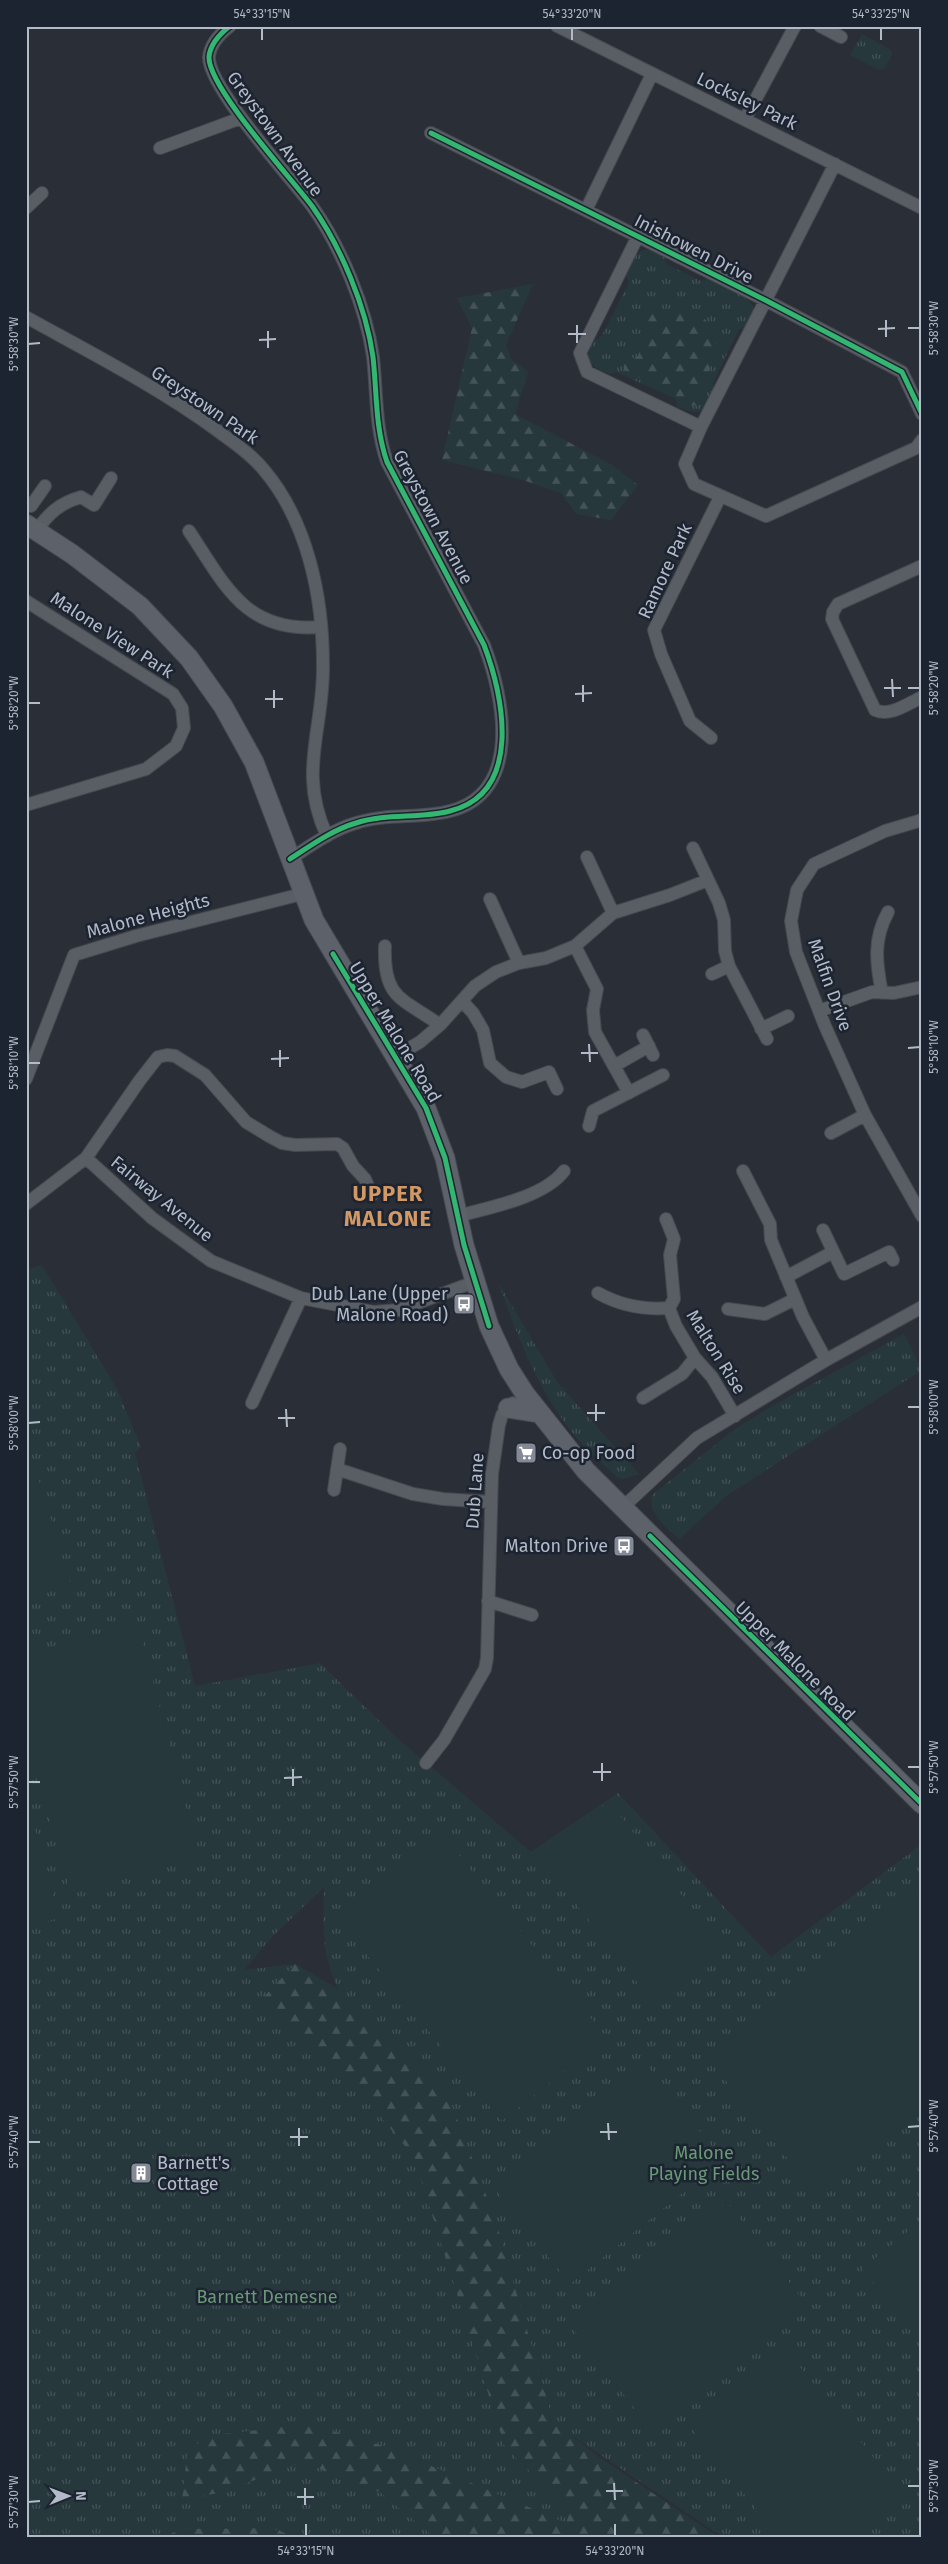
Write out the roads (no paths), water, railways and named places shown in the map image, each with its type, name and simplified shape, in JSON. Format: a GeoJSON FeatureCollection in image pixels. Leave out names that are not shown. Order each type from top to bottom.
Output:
{"type":"FeatureCollection","features":[{"type":"Feature","properties":{"kind":"main road","name":"Upper Malone Road"},"geometry":{"type":"LineString","coordinates":[[31,528],[72,554],[140,606],[189,658],[223,706],[254,762],[302,894],[314,920],[396,1056],[426,1108],[437,1133],[474,1282],[489,1326],[509,1369],[525,1394],[576,1460],[622,1508],[922,1804]]}},
{"type":"Feature","properties":{"kind":"main road"},"geometry":{"type":"LineString","coordinates":[[508,1408],[539,1413]]}},
{"type":"Feature","properties":{"kind":"street","name":"Greystown Avenue"},"geometry":{"type":"LineString","coordinates":[[230,26],[217,39],[211,49],[209,58],[215,75],[241,118],[312,207],[328,233],[358,298],[367,325],[372,356],[379,438],[387,462],[484,645],[490,660],[503,722],[501,754],[496,771],[476,800],[447,812],[386,817],[357,823],[327,836],[290,859]]}},
{"type":"Feature","properties":{"kind":"street","name":"Locksley Park"},"geometry":{"type":"LineString","coordinates":[[557,26],[922,208]]}},
{"type":"Feature","properties":{"kind":"street"},"geometry":{"type":"LineString","coordinates":[[745,119],[796,26]]}},
{"type":"Feature","properties":{"kind":"street"},"geometry":{"type":"LineString","coordinates":[[820,26],[841,37]]}},
{"type":"Feature","properties":{"kind":"street"},"geometry":{"type":"LineString","coordinates":[[586,210],[652,74]]}},
{"type":"Feature","properties":{"kind":"street","name":"Greystown Avenue"},"geometry":{"type":"LineString","coordinates":[[160,148],[241,118]]}},
{"type":"Feature","properties":{"kind":"street","name":"Inishowen Drive"},"geometry":{"type":"LineString","coordinates":[[431,133],[767,301],[902,372],[922,414]]}},
{"type":"Feature","properties":{"kind":"street"},"geometry":{"type":"LineString","coordinates":[[834,164],[685,464],[694,484],[766,516],[916,448],[922,440]]}},
{"type":"Feature","properties":{"kind":"street"},"geometry":{"type":"LineString","coordinates":[[26,208],[42,193]]}},
{"type":"Feature","properties":{"kind":"street"},"geometry":{"type":"LineString","coordinates":[[638,236],[580,353],[587,372],[702,427]]}},
{"type":"Feature","properties":{"kind":"street","name":"Greystown Park"},"geometry":{"type":"LineString","coordinates":[[26,317],[160,392],[205,421],[253,458],[282,494],[304,541],[311,567],[320,627],[323,665],[322,693],[311,768],[312,792],[327,836]]}},
{"type":"Feature","properties":{"kind":"street"},"geometry":{"type":"LineString","coordinates":[[31,528],[62,503],[81,497],[94,505],[111,478]]}},
{"type":"Feature","properties":{"kind":"street"},"geometry":{"type":"LineString","coordinates":[[26,503],[30,506],[45,486]]}},
{"type":"Feature","properties":{"kind":"street","name":"Ramore Park"},"geometry":{"type":"LineString","coordinates":[[711,738],[690,721],[661,654],[654,630],[720,497]]}},
{"type":"Feature","properties":{"kind":"street"},"geometry":{"type":"LineString","coordinates":[[189,531],[225,588],[236,600],[277,624],[304,628],[320,627]]}},
{"type":"Feature","properties":{"kind":"street"},"geometry":{"type":"LineString","coordinates":[[922,566],[838,604],[832,612],[832,619],[875,710],[882,714],[889,713],[922,697]]}},
{"type":"Feature","properties":{"kind":"street","name":"Malone View Park"},"geometry":{"type":"LineString","coordinates":[[26,601],[173,694],[182,708],[184,728],[176,746],[146,770],[26,805]]}},
{"type":"Feature","properties":{"kind":"street","name":"Malfin Drive"},"geometry":{"type":"LineString","coordinates":[[922,820],[885,831],[814,864],[797,890],[791,921],[796,952],[819,1011],[865,1115],[922,1216]]}},
{"type":"Feature","properties":{"kind":"street"},"geometry":{"type":"LineString","coordinates":[[693,848],[724,920],[725,952],[729,966],[764,1034],[788,1016]]}},
{"type":"Feature","properties":{"kind":"street"},"geometry":{"type":"LineString","coordinates":[[593,860],[613,913]]}},
{"type":"Feature","properties":{"kind":"street"},"geometry":{"type":"LineString","coordinates":[[396,1056],[420,1042],[440,1025],[475,986],[496,972],[519,963],[546,958],[575,946],[613,913],[670,895],[708,880]]}},
{"type":"Feature","properties":{"kind":"street","name":"Malone Heights"},"geometry":{"type":"LineString","coordinates":[[26,1079],[74,955],[136,936],[302,894]]}},
{"type":"Feature","properties":{"kind":"street"},"geometry":{"type":"LineString","coordinates":[[497,903],[519,963]]}},
{"type":"Feature","properties":{"kind":"street"},"geometry":{"type":"LineString","coordinates":[[882,992],[876,953],[879,928],[888,912]]}},
{"type":"Feature","properties":{"kind":"street"},"geometry":{"type":"LineString","coordinates":[[385,946],[387,978],[392,992],[401,1001],[420,1010],[440,1025]]}},
{"type":"Feature","properties":{"kind":"street"},"geometry":{"type":"LineString","coordinates":[[575,946],[597,989],[593,1010],[596,1032],[629,1092]]}},
{"type":"Feature","properties":{"kind":"street"},"geometry":{"type":"LineString","coordinates":[[712,974],[729,966]]}},
{"type":"Feature","properties":{"kind":"street"},"geometry":{"type":"LineString","coordinates":[[819,1011],[872,992],[894,993],[922,987]]}},
{"type":"Feature","properties":{"kind":"street"},"geometry":{"type":"LineString","coordinates":[[462,1001],[473,1013],[482,1030],[490,1062],[506,1077],[522,1082],[549,1072],[557,1089]]}},
{"type":"Feature","properties":{"kind":"street"},"geometry":{"type":"LineString","coordinates":[[614,1066],[648,1045]]}},
{"type":"Feature","properties":{"kind":"street"},"geometry":{"type":"LineString","coordinates":[[26,1204],[86,1158],[158,1057],[167,1055],[175,1056],[205,1074],[246,1122],[268,1136],[282,1143],[295,1145],[337,1144],[343,1148],[353,1166],[365,1179],[372,1195]]}},
{"type":"Feature","properties":{"kind":"street"},"geometry":{"type":"LineString","coordinates":[[589,1126],[593,1111],[663,1075]]}},
{"type":"Feature","properties":{"kind":"street"},"geometry":{"type":"LineString","coordinates":[[831,1133],[865,1115]]}},
{"type":"Feature","properties":{"kind":"street","name":"Fairway Avenue"},"geometry":{"type":"LineString","coordinates":[[86,1158],[152,1218],[211,1261],[300,1298],[374,1312],[399,1310],[474,1282]]}},
{"type":"Feature","properties":{"kind":"street"},"geometry":{"type":"LineString","coordinates":[[743,1170],[770,1224],[771,1240],[795,1299],[826,1360]]}},
{"type":"Feature","properties":{"kind":"street"},"geometry":{"type":"LineString","coordinates":[[458,1216],[509,1202],[556,1182],[564,1171]]}},
{"type":"Feature","properties":{"kind":"street","name":"Malton Rise"},"geometry":{"type":"LineString","coordinates":[[666,1219],[674,1239],[670,1255],[674,1299],[669,1308],[676,1326],[695,1358],[712,1377],[735,1416]]}},
{"type":"Feature","properties":{"kind":"street"},"geometry":{"type":"LineString","coordinates":[[823,1230],[844,1274],[889,1252],[893,1260]]}},
{"type":"Feature","properties":{"kind":"street"},"geometry":{"type":"LineString","coordinates":[[786,1277],[833,1252]]}},
{"type":"Feature","properties":{"kind":"street"},"geometry":{"type":"LineString","coordinates":[[598,1293],[614,1302],[636,1307],[669,1308]]}},
{"type":"Feature","properties":{"kind":"street"},"geometry":{"type":"LineString","coordinates":[[252,1403],[300,1298]]}},
{"type":"Feature","properties":{"kind":"street"},"geometry":{"type":"LineString","coordinates":[[728,1309],[765,1314],[795,1299]]}},
{"type":"Feature","properties":{"kind":"street"},"geometry":{"type":"LineString","coordinates":[[622,1508],[697,1438],[826,1360],[922,1307]]}},
{"type":"Feature","properties":{"kind":"street"},"geometry":{"type":"LineString","coordinates":[[643,1398],[682,1374],[695,1358]]}},
{"type":"Feature","properties":{"kind":"street","name":"Dub Lane"},"geometry":{"type":"LineString","coordinates":[[426,1763],[444,1740],[484,1669],[487,1658],[490,1502],[499,1425],[508,1408],[525,1394]]}},
{"type":"Feature","properties":{"kind":"street"},"geometry":{"type":"LineString","coordinates":[[334,1490],[340,1449]]}},
{"type":"Feature","properties":{"kind":"street"},"geometry":{"type":"LineString","coordinates":[[337,1469],[413,1494],[443,1500],[490,1502]]}},
{"type":"Feature","properties":{"kind":"street"},"geometry":{"type":"LineString","coordinates":[[488,1601],[532,1615]]}},
{"type":"Feature","properties":{"kind":"place","name":"Dub Lane (Upper Malone Road)"},"geometry":{"type":"Point","coordinates":[464,1304]}},
{"type":"Feature","properties":{"kind":"place","name":"Co-op Food"},"geometry":{"type":"Point","coordinates":[526,1453]}},
{"type":"Feature","properties":{"kind":"place","name":"Malton Drive"},"geometry":{"type":"Point","coordinates":[624,1546]}},
{"type":"Feature","properties":{"kind":"place","name":"Barnett's Cottage"},"geometry":{"type":"Point","coordinates":[141,2173]}},
{"type":"Feature","properties":{"kind":"district","name":"UPPER MALONE"},"geometry":{"type":"Point","coordinates":[388,1206]}},
{"type":"Feature","properties":{"kind":"park label","name":"Malone Playing Fields"},"geometry":{"type":"Point","coordinates":[704,2163]}},
{"type":"Feature","properties":{"kind":"park label","name":"Barnett Demesne"},"geometry":{"type":"Point","coordinates":[267,2297]}}]}
